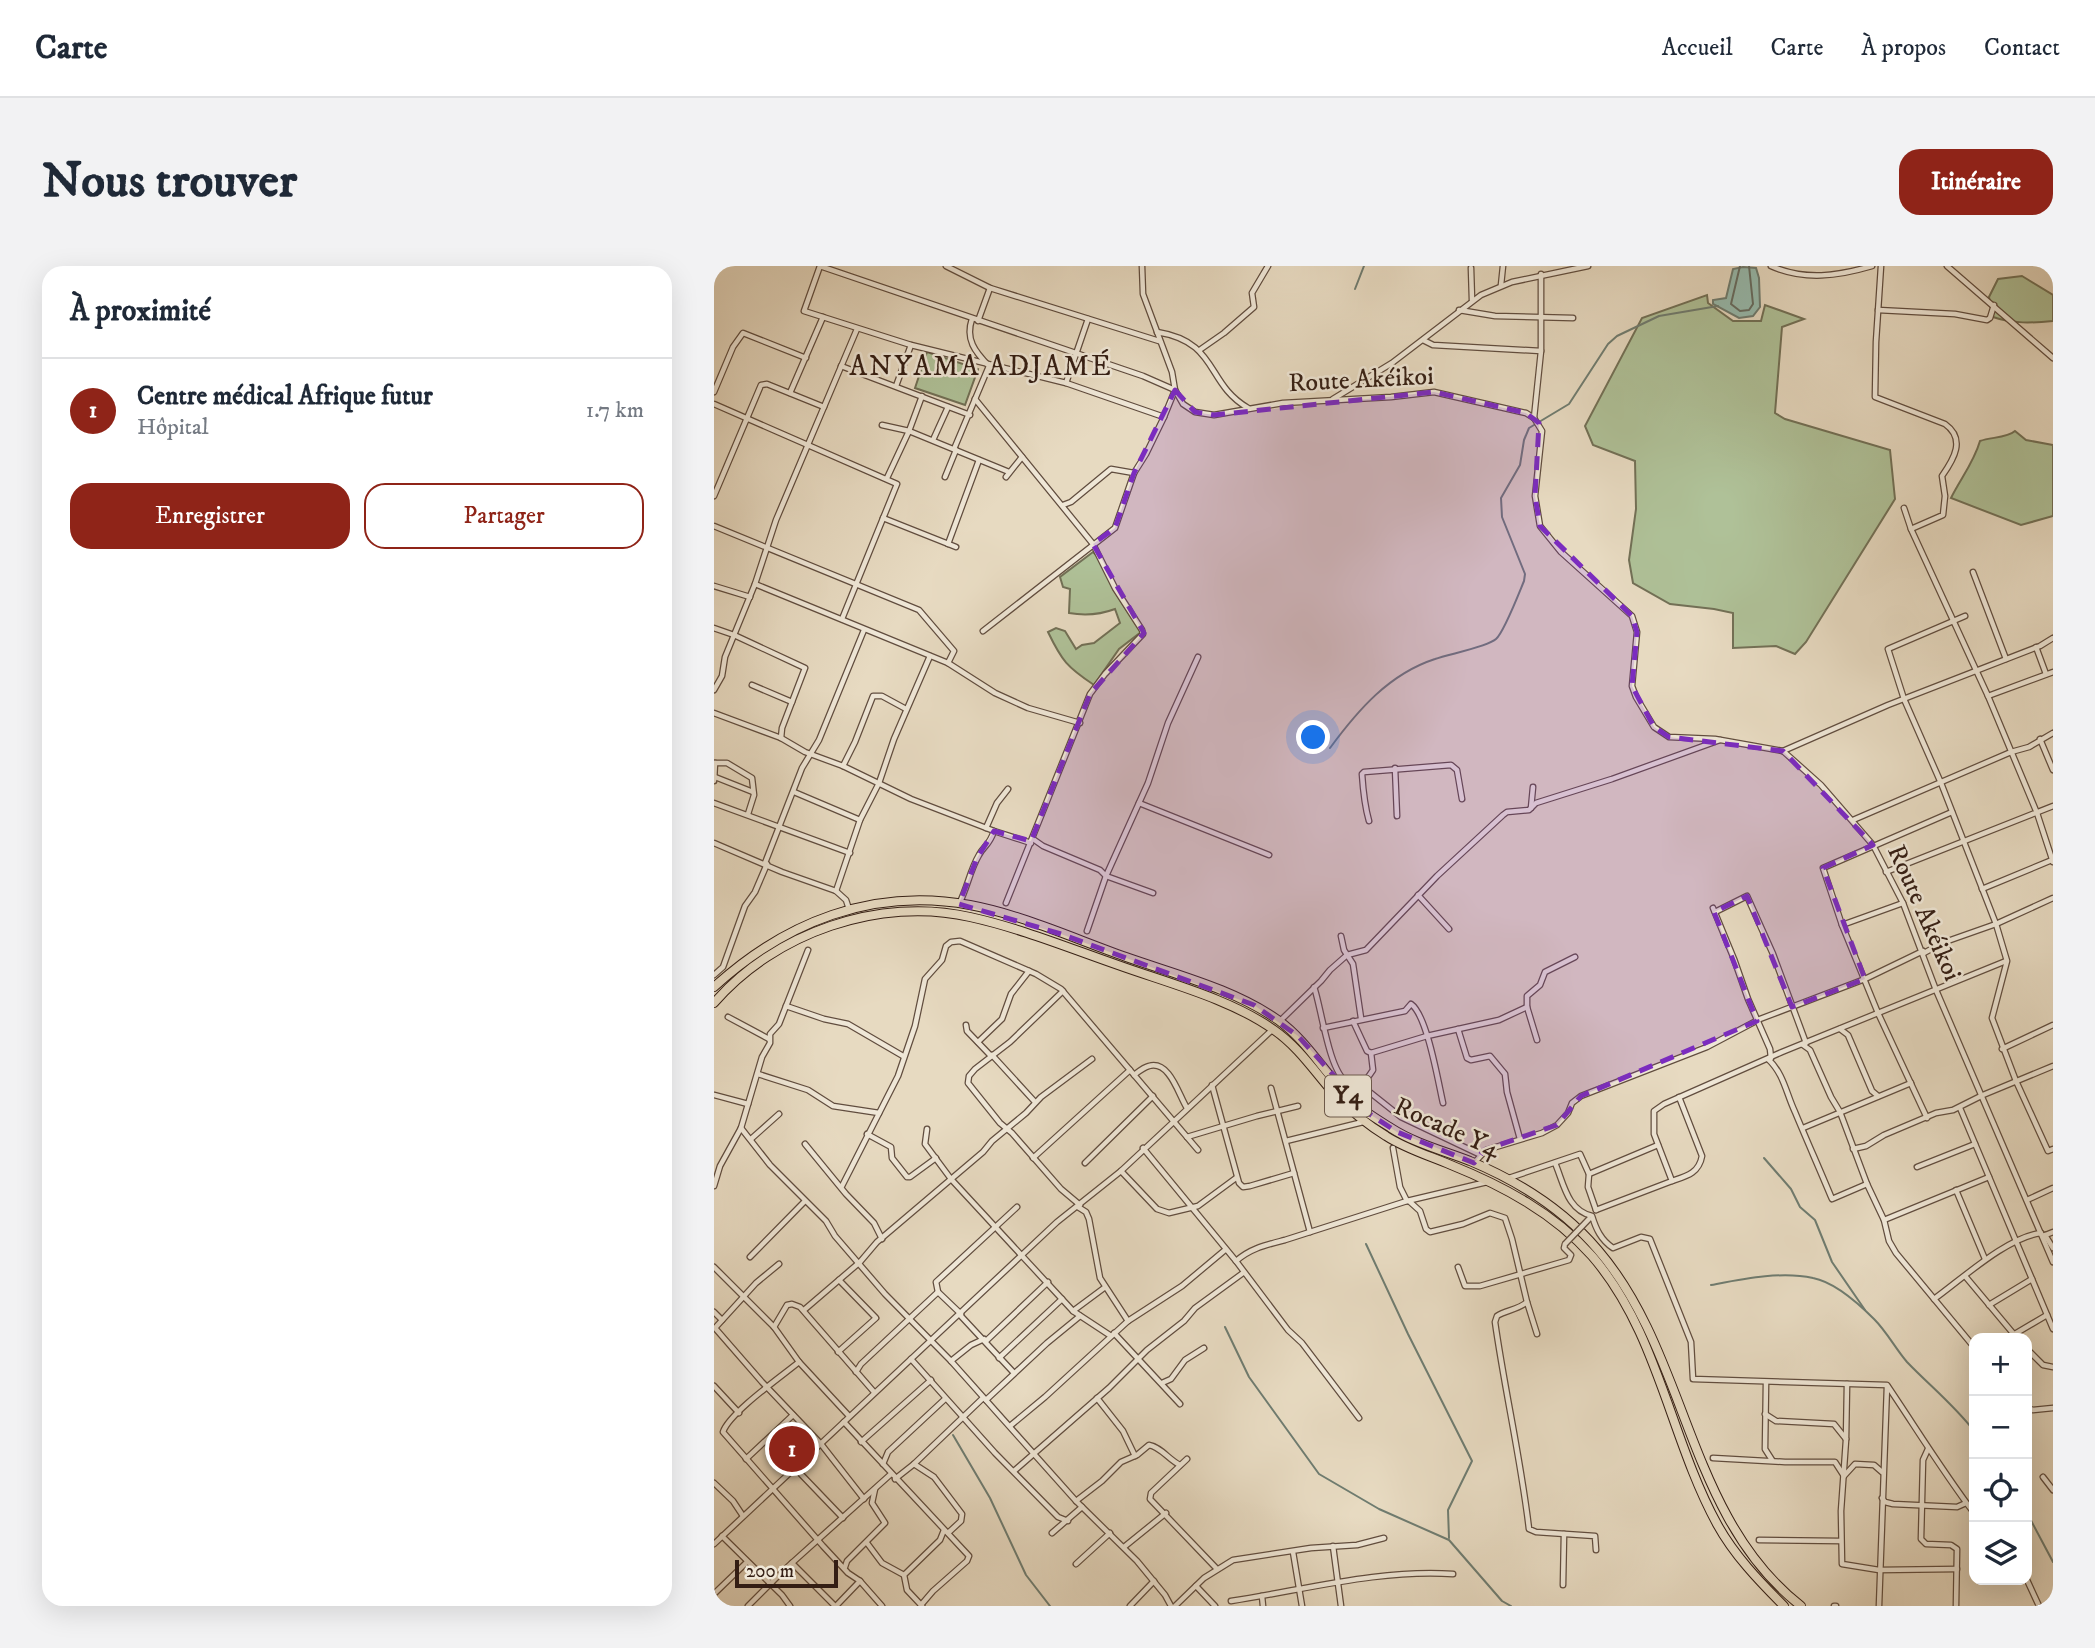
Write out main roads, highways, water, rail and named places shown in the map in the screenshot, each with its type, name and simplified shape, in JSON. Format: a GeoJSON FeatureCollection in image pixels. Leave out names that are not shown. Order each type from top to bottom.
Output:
{"type":"FeatureCollection","features":[{"type":"Feature","properties":{"kind":"highway","name":"Rocade Y4"},"geometry":{"type":"LineString","coordinates":[[714,987],[739,964],[773,941],[808,923],[849,909],[912,901],[969,905],[1013,918],[1254,1005],[1280,1021],[1315,1054],[1345,1094],[1368,1113],[1397,1132],[1508,1178],[1555,1209],[1597,1248],[1625,1284],[1650,1329],[1708,1479],[1727,1519],[1764,1571],[1801,1606]]}},
{"type":"Feature","properties":{"kind":"highway","name":"Rocade Y4"},"geometry":{"type":"LineString","coordinates":[[714,1003],[744,974],[767,957],[814,931],[851,919],[912,912],[962,915],[1010,927],[1223,1003],[1273,1029],[1292,1045],[1336,1096],[1364,1122],[1392,1140],[1490,1181],[1525,1201],[1570,1234],[1591,1256],[1617,1290],[1639,1332],[1697,1480],[1719,1527],[1755,1576],[1784,1606]]}},
{"type":"Feature","properties":{"kind":"water"},"geometry":{"type":"Polygon","coordinates":[[[1756,268],[1760,307],[1753,316],[1739,318],[1713,304],[1713,300],[1726,298],[1733,269],[1756,268]]]}},
{"type":"Feature","properties":{"kind":"waterway"},"geometry":{"type":"LineString","coordinates":[[1355,289],[1364,266]]}},
{"type":"Feature","properties":{"kind":"waterway"},"geometry":{"type":"LineString","coordinates":[[1330,748],[1363,707],[1403,674],[1435,659],[1485,645],[1499,635],[1515,603],[1525,574],[1502,517],[1501,498],[1520,465],[1529,428],[1569,404],[1608,344],[1617,336],[1659,316],[1718,306]]}},
{"type":"Feature","properties":{"kind":"waterway"},"geometry":{"type":"LineString","coordinates":[[1764,1158],[1791,1189],[1800,1207],[1815,1220],[1832,1262],[1865,1310]]}},
{"type":"Feature","properties":{"kind":"waterway"},"geometry":{"type":"LineString","coordinates":[[1366,1244],[1472,1461],[1448,1510],[1449,1538]]}},
{"type":"Feature","properties":{"kind":"waterway"},"geometry":{"type":"LineString","coordinates":[[1711,1285],[1788,1275],[1813,1278],[1829,1284],[1854,1300],[1874,1319],[1907,1362],[1969,1425]]}},
{"type":"Feature","properties":{"kind":"waterway"},"geometry":{"type":"LineString","coordinates":[[1225,1327],[1249,1377],[1319,1474],[1379,1509],[1449,1540],[1502,1601],[1511,1606]]}},
{"type":"Feature","properties":{"kind":"waterway"},"geometry":{"type":"LineString","coordinates":[[953,1435],[990,1498],[1026,1575],[1050,1606]]}},
{"type":"Feature","properties":{"kind":"waterway"},"geometry":{"type":"LineString","coordinates":[[2032,1522],[2053,1562]]}},
{"type":"Feature","properties":{"kind":"place","name":"Centre médical Afrique futur"},"geometry":{"type":"Point","coordinates":[792,1449]}},
{"type":"Feature","properties":{"kind":"district","name":"ANYAMA ADJAMÉ"},"geometry":{"type":"Point","coordinates":[981,366]}}]}
